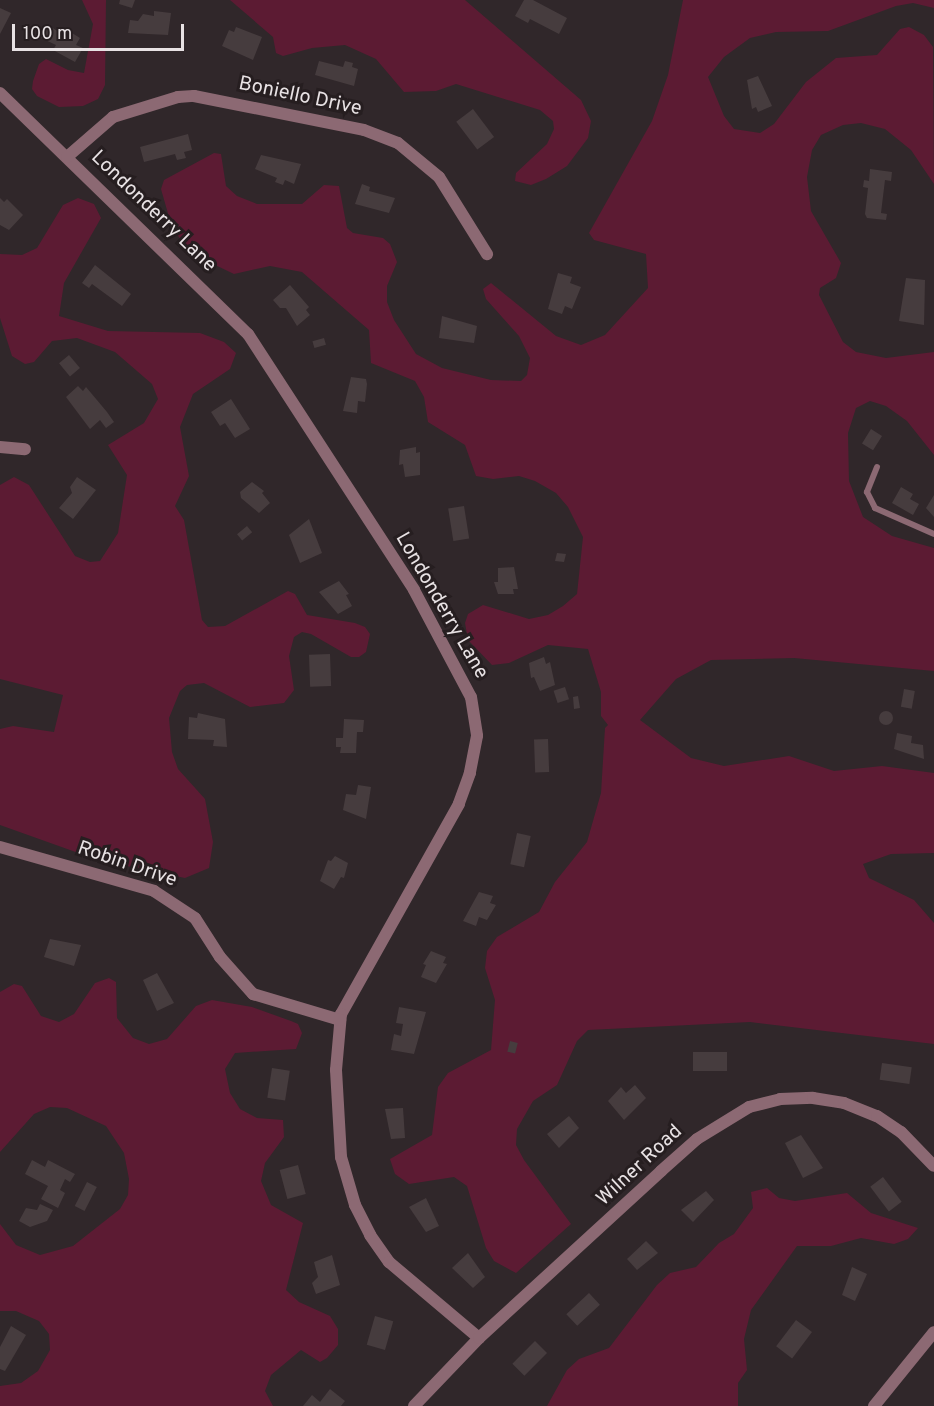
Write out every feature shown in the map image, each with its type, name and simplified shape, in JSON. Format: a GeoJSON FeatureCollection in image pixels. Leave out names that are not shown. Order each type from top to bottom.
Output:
{"type":"FeatureCollection","features":[{"type":"Feature","properties":{"kind":"street","name":"Londonderry Lane"},"geometry":{"type":"LineString","coordinates":[[0,93],[249,334],[414,590],[471,698],[477,736],[470,773],[459,804],[414,877],[340,1020],[336,1070],[341,1157],[355,1204],[389,1262],[479,1338]]}},
{"type":"Feature","properties":{"kind":"street","name":"Boniello Drive"},"geometry":{"type":"LineString","coordinates":[[67,157],[113,117],[178,97],[194,96],[364,130],[398,143],[439,177],[487,254]]}},
{"type":"Feature","properties":{"kind":"street"},"geometry":{"type":"LineString","coordinates":[[0,447],[25,449]]}},
{"type":"Feature","properties":{"kind":"street","name":"Robin Drive"},"geometry":{"type":"LineString","coordinates":[[0,847],[154,891],[195,918],[219,957],[253,994],[340,1020]]}},
{"type":"Feature","properties":{"kind":"street","name":"Wilner Road"},"geometry":{"type":"LineString","coordinates":[[414,1406],[479,1338],[697,1139],[749,1107],[780,1099],[813,1098],[844,1103],[877,1116],[901,1132],[934,1166]]}},
{"type":"Feature","properties":{"kind":"street"},"geometry":{"type":"LineString","coordinates":[[874,1406],[934,1332]]}},
{"type":"Feature","properties":{"kind":"lane"},"geometry":{"type":"LineString","coordinates":[[877,467],[867,492],[875,508],[934,534]]}},
{"type":"Feature","properties":{"kind":"shaded area"},"geometry":{"type":"Polygon","coordinates":[[[82,0],[106,0],[105,85],[98,99],[83,106],[59,107],[37,96],[32,89],[33,81],[39,64],[46,59],[68,70],[84,73],[93,24],[82,0]]]}},
{"type":"Feature","properties":{"kind":"shaded area"},"geometry":{"type":"Polygon","coordinates":[[[230,0],[465,0],[581,100],[591,121],[588,138],[567,166],[546,179],[531,185],[515,181],[516,173],[547,144],[554,129],[553,121],[540,110],[456,84],[436,91],[404,92],[376,59],[345,45],[312,48],[283,56],[276,53],[273,37],[230,0]]]}},
{"type":"Feature","properties":{"kind":"shaded area"},"geometry":{"type":"Polygon","coordinates":[[[683,0],[934,0],[934,8],[913,3],[896,6],[828,31],[776,32],[750,38],[724,57],[708,77],[724,116],[734,129],[760,133],[774,124],[806,82],[836,58],[877,55],[900,29],[909,27],[924,35],[933,47],[934,184],[911,150],[885,129],[861,123],[843,125],[821,135],[812,150],[807,177],[811,211],[841,263],[836,278],[820,288],[819,295],[843,342],[856,352],[886,358],[934,352],[934,455],[907,421],[886,406],[870,401],[856,408],[848,433],[849,481],[863,517],[892,536],[934,548],[934,671],[794,658],[711,660],[676,679],[640,720],[691,758],[724,766],[789,756],[834,771],[882,766],[934,773],[934,853],[891,854],[863,864],[869,878],[914,900],[934,923],[934,1044],[750,1022],[588,1030],[577,1041],[557,1085],[533,1101],[517,1129],[516,1145],[524,1160],[571,1224],[516,1273],[494,1261],[486,1248],[467,1186],[454,1177],[409,1184],[395,1174],[390,1159],[432,1135],[438,1087],[448,1073],[491,1050],[495,1000],[485,968],[487,951],[497,937],[539,912],[555,882],[587,842],[601,793],[605,728],[608,725],[601,716],[601,692],[588,649],[548,645],[509,663],[492,665],[468,640],[465,623],[468,614],[483,605],[529,619],[548,615],[563,606],[577,594],[583,537],[568,507],[556,493],[535,481],[519,476],[493,479],[476,476],[465,445],[428,422],[424,397],[415,381],[371,363],[369,330],[302,272],[270,266],[234,274],[188,252],[171,224],[161,189],[164,180],[214,153],[221,154],[226,186],[237,196],[257,204],[302,204],[324,185],[339,186],[347,228],[353,233],[383,238],[390,244],[397,262],[387,286],[387,302],[394,320],[416,354],[442,368],[491,380],[521,381],[527,375],[530,358],[519,336],[486,299],[483,289],[491,283],[556,336],[581,345],[605,335],[648,288],[646,254],[594,240],[589,233],[652,121],[668,75],[683,0]]]}},
{"type":"Feature","properties":{"kind":"shaded area"},"geometry":{"type":"Polygon","coordinates":[[[78,198],[94,204],[101,218],[64,283],[59,316],[108,331],[200,333],[224,342],[236,353],[230,369],[193,394],[180,427],[189,476],[175,506],[184,520],[202,620],[208,627],[225,626],[288,591],[295,594],[307,615],[355,623],[365,627],[370,634],[366,652],[359,657],[351,657],[311,634],[302,632],[294,637],[289,656],[294,690],[284,703],[250,707],[204,683],[187,685],[180,691],[169,718],[172,752],[178,769],[205,799],[213,842],[209,868],[185,878],[98,860],[0,825],[0,729],[13,726],[54,732],[63,695],[0,679],[0,485],[14,477],[29,485],[75,556],[90,562],[100,561],[118,533],[127,475],[108,445],[144,423],[158,399],[152,384],[115,352],[77,338],[52,341],[34,362],[25,364],[12,356],[0,318],[0,254],[22,255],[37,248],[63,205],[78,198]]]}},
{"type":"Feature","properties":{"kind":"shaded area"},"geometry":{"type":"Polygon","coordinates":[[[109,978],[116,982],[117,1018],[133,1038],[149,1044],[167,1039],[196,1006],[212,1000],[252,1007],[291,1021],[298,1024],[302,1033],[296,1049],[235,1053],[225,1069],[230,1093],[240,1109],[257,1118],[283,1120],[284,1137],[265,1163],[261,1181],[271,1205],[303,1223],[286,1290],[299,1302],[330,1316],[338,1329],[338,1345],[327,1358],[320,1362],[301,1350],[271,1375],[265,1391],[273,1406],[0,1406],[0,1386],[21,1383],[38,1371],[50,1350],[49,1334],[39,1321],[16,1311],[0,1311],[0,1224],[16,1245],[40,1255],[73,1246],[120,1209],[128,1195],[129,1179],[124,1153],[106,1126],[67,1108],[50,1107],[34,1114],[0,1152],[0,992],[14,984],[22,986],[41,1016],[59,1022],[74,1014],[95,983],[109,978]]]}},
{"type":"Feature","properties":{"kind":"shaded area"},"geometry":{"type":"Polygon","coordinates":[[[767,1188],[779,1198],[795,1201],[847,1193],[871,1213],[918,1228],[908,1239],[894,1244],[861,1238],[831,1246],[797,1246],[751,1310],[744,1339],[747,1370],[738,1383],[738,1406],[547,1406],[567,1370],[579,1359],[609,1348],[657,1285],[670,1273],[696,1267],[719,1243],[734,1234],[753,1208],[751,1192],[767,1188]]]}},
{"type":"Feature","properties":{"kind":"building"},"geometry":{"type":"Polygon","coordinates":[[[120,0],[135,0],[132,8],[119,4],[120,0]]]}},
{"type":"Feature","properties":{"kind":"building"},"geometry":{"type":"Polygon","coordinates":[[[524,0],[533,0],[567,18],[559,34],[530,19],[528,23],[515,16],[524,0]]]}},
{"type":"Feature","properties":{"kind":"building"},"geometry":{"type":"Polygon","coordinates":[[[0,8],[11,13],[0,34],[0,8]]]}},
{"type":"Feature","properties":{"kind":"building"},"geometry":{"type":"Polygon","coordinates":[[[154,11],[171,13],[168,35],[128,33],[130,20],[138,21],[143,14],[154,16],[154,11]]]}},
{"type":"Feature","properties":{"kind":"building"},"geometry":{"type":"Polygon","coordinates":[[[46,24],[69,38],[72,33],[80,38],[76,45],[83,48],[75,62],[53,50],[56,45],[39,37],[46,24]]]}},
{"type":"Feature","properties":{"kind":"building"},"geometry":{"type":"Polygon","coordinates":[[[236,27],[262,37],[253,60],[222,46],[229,30],[234,32],[236,27]]]}},
{"type":"Feature","properties":{"kind":"building"},"geometry":{"type":"Polygon","coordinates":[[[319,61],[343,67],[345,61],[353,63],[352,67],[358,69],[354,86],[315,75],[319,61]]]}},
{"type":"Feature","properties":{"kind":"building"},"geometry":{"type":"Polygon","coordinates":[[[758,76],[772,106],[758,112],[756,107],[752,109],[747,80],[758,76]]]}},
{"type":"Feature","properties":{"kind":"building"},"geometry":{"type":"Polygon","coordinates":[[[473,109],[494,137],[477,150],[456,122],[473,109]]]}},
{"type":"Feature","properties":{"kind":"building"},"geometry":{"type":"Polygon","coordinates":[[[188,134],[192,150],[184,152],[186,158],[177,160],[175,154],[144,162],[140,147],[188,134]]]}},
{"type":"Feature","properties":{"kind":"building"},"geometry":{"type":"Polygon","coordinates":[[[261,155],[301,164],[294,184],[285,180],[283,185],[275,182],[277,178],[255,169],[261,155]]]}},
{"type":"Feature","properties":{"kind":"building"},"geometry":{"type":"Polygon","coordinates":[[[870,169],[892,172],[891,181],[885,180],[881,213],[887,214],[886,220],[867,218],[865,214],[868,188],[863,187],[864,180],[869,181],[870,169]]]}},
{"type":"Feature","properties":{"kind":"building"},"geometry":{"type":"Polygon","coordinates":[[[362,184],[370,187],[369,191],[395,198],[389,213],[355,204],[362,184]]]}},
{"type":"Feature","properties":{"kind":"building"},"geometry":{"type":"Polygon","coordinates":[[[0,198],[4,202],[7,199],[23,215],[9,230],[0,225],[0,198]]]}},
{"type":"Feature","properties":{"kind":"building"},"geometry":{"type":"Polygon","coordinates":[[[95,265],[131,294],[122,306],[92,284],[89,288],[82,283],[95,265]]]}},
{"type":"Feature","properties":{"kind":"building"},"geometry":{"type":"Polygon","coordinates":[[[558,273],[572,277],[570,283],[581,287],[572,309],[565,306],[562,314],[548,309],[558,273]]]}},
{"type":"Feature","properties":{"kind":"building"},"geometry":{"type":"Polygon","coordinates":[[[906,278],[925,280],[924,325],[899,321],[906,278]]]}},
{"type":"Feature","properties":{"kind":"building"},"geometry":{"type":"Polygon","coordinates":[[[290,285],[309,307],[306,310],[310,315],[297,326],[286,308],[280,308],[273,300],[290,285]]]}},
{"type":"Feature","properties":{"kind":"building"},"geometry":{"type":"Polygon","coordinates":[[[442,316],[477,326],[474,343],[439,338],[442,316]]]}},
{"type":"Feature","properties":{"kind":"building"},"geometry":{"type":"Polygon","coordinates":[[[324,338],[326,345],[314,348],[312,341],[324,338]]]}},
{"type":"Feature","properties":{"kind":"building"},"geometry":{"type":"Polygon","coordinates":[[[69,355],[80,368],[70,376],[59,363],[69,355]]]}},
{"type":"Feature","properties":{"kind":"building"},"geometry":{"type":"Polygon","coordinates":[[[351,377],[366,379],[367,384],[365,402],[358,401],[357,413],[343,411],[351,377]]]}},
{"type":"Feature","properties":{"kind":"building"},"geometry":{"type":"Polygon","coordinates":[[[78,386],[83,391],[86,387],[114,422],[106,428],[100,420],[90,429],[66,397],[78,386]]]}},
{"type":"Feature","properties":{"kind":"building"},"geometry":{"type":"Polygon","coordinates":[[[231,399],[250,429],[235,438],[225,423],[220,426],[211,412],[231,399]]]}},
{"type":"Feature","properties":{"kind":"building"},"geometry":{"type":"Polygon","coordinates":[[[871,429],[882,436],[873,450],[862,443],[871,429]]]}},
{"type":"Feature","properties":{"kind":"building"},"geometry":{"type":"Polygon","coordinates":[[[416,447],[416,453],[420,452],[420,475],[405,477],[403,464],[399,465],[400,450],[416,447]]]}},
{"type":"Feature","properties":{"kind":"building"},"geometry":{"type":"Polygon","coordinates":[[[77,477],[96,490],[73,519],[59,508],[72,493],[70,487],[77,477]]]}},
{"type":"Feature","properties":{"kind":"building"},"geometry":{"type":"Polygon","coordinates":[[[252,482],[264,491],[262,493],[270,503],[259,513],[241,498],[240,492],[252,482]]]}},
{"type":"Feature","properties":{"kind":"building"},"geometry":{"type":"Polygon","coordinates":[[[901,487],[913,494],[910,499],[919,504],[913,515],[892,503],[901,487]]]}},
{"type":"Feature","properties":{"kind":"building"},"geometry":{"type":"Polygon","coordinates":[[[934,495],[934,517],[926,508],[934,495]]]}},
{"type":"Feature","properties":{"kind":"building"},"geometry":{"type":"Polygon","coordinates":[[[464,506],[469,539],[453,541],[448,509],[464,506]]]}},
{"type":"Feature","properties":{"kind":"building"},"geometry":{"type":"Polygon","coordinates":[[[309,519],[322,553],[300,563],[289,535],[309,519]]]}},
{"type":"Feature","properties":{"kind":"building"},"geometry":{"type":"Polygon","coordinates":[[[247,526],[252,532],[242,540],[237,534],[247,526]]]}},
{"type":"Feature","properties":{"kind":"building"},"geometry":{"type":"Polygon","coordinates":[[[557,553],[566,554],[564,562],[555,561],[557,553]]]}},
{"type":"Feature","properties":{"kind":"building"},"geometry":{"type":"Polygon","coordinates":[[[514,567],[518,589],[513,589],[514,594],[498,594],[494,582],[498,582],[498,568],[514,567]]]}},
{"type":"Feature","properties":{"kind":"building"},"geometry":{"type":"Polygon","coordinates":[[[339,581],[349,594],[346,595],[352,606],[338,614],[319,592],[339,581]]]}},
{"type":"Feature","properties":{"kind":"building"},"geometry":{"type":"Polygon","coordinates":[[[330,654],[331,686],[310,687],[309,655],[330,654]]]}},
{"type":"Feature","properties":{"kind":"building"},"geometry":{"type":"Polygon","coordinates":[[[544,657],[546,664],[550,662],[555,685],[540,691],[534,677],[531,678],[529,663],[544,657]]]}},
{"type":"Feature","properties":{"kind":"building"},"geometry":{"type":"Polygon","coordinates":[[[565,687],[569,699],[558,703],[554,691],[565,687]]]}},
{"type":"Feature","properties":{"kind":"building"},"geometry":{"type":"Polygon","coordinates":[[[904,689],[915,691],[912,709],[901,707],[904,689]]]}},
{"type":"Feature","properties":{"kind":"building"},"geometry":{"type":"Polygon","coordinates":[[[578,696],[580,708],[574,709],[573,697],[578,696]]]}},
{"type":"Feature","properties":{"kind":"building"},"geometry":{"type":"Polygon","coordinates":[[[886,711],[891,713],[893,718],[891,723],[886,725],[881,723],[879,718],[881,713],[886,711]]]}},
{"type":"Feature","properties":{"kind":"building"},"geometry":{"type":"Polygon","coordinates":[[[198,713],[225,719],[227,747],[213,746],[214,740],[188,739],[189,717],[197,718],[198,713]]]}},
{"type":"Feature","properties":{"kind":"building"},"geometry":{"type":"Polygon","coordinates":[[[344,719],[364,720],[363,732],[357,732],[356,753],[340,753],[341,747],[336,747],[336,738],[343,738],[344,719]]]}},
{"type":"Feature","properties":{"kind":"building"},"geometry":{"type":"Polygon","coordinates":[[[897,733],[912,736],[911,743],[923,745],[924,759],[894,749],[897,733]]]}},
{"type":"Feature","properties":{"kind":"building"},"geometry":{"type":"Polygon","coordinates":[[[534,739],[548,739],[549,772],[535,772],[534,739]]]}},
{"type":"Feature","properties":{"kind":"building"},"geometry":{"type":"Polygon","coordinates":[[[358,785],[371,787],[366,819],[343,810],[346,794],[356,795],[358,785]]]}},
{"type":"Feature","properties":{"kind":"building"},"geometry":{"type":"Polygon","coordinates":[[[517,833],[531,836],[524,867],[510,864],[517,833]]]}},
{"type":"Feature","properties":{"kind":"building"},"geometry":{"type":"Polygon","coordinates":[[[335,856],[348,863],[344,878],[341,877],[334,889],[320,881],[328,860],[331,861],[335,856]]]}},
{"type":"Feature","properties":{"kind":"building"},"geometry":{"type":"Polygon","coordinates":[[[479,892],[493,896],[490,903],[496,905],[487,920],[479,917],[476,926],[463,921],[479,892]]]}},
{"type":"Feature","properties":{"kind":"building"},"geometry":{"type":"Polygon","coordinates":[[[50,939],[81,945],[74,966],[44,957],[50,939]]]}},
{"type":"Feature","properties":{"kind":"building"},"geometry":{"type":"Polygon","coordinates":[[[431,951],[446,957],[443,963],[447,964],[436,983],[421,977],[426,965],[423,964],[431,951]]]}},
{"type":"Feature","properties":{"kind":"building"},"geometry":{"type":"Polygon","coordinates":[[[157,973],[174,1003],[157,1011],[143,980],[157,973]]]}},
{"type":"Feature","properties":{"kind":"building"},"geometry":{"type":"Polygon","coordinates":[[[399,1007],[426,1012],[414,1054],[391,1050],[394,1034],[401,1036],[403,1024],[396,1023],[399,1007]]]}},
{"type":"Feature","properties":{"kind":"building"},"geometry":{"type":"Polygon","coordinates":[[[510,1041],[518,1043],[515,1054],[507,1052],[510,1041]]]}},
{"type":"Feature","properties":{"kind":"building"},"geometry":{"type":"Polygon","coordinates":[[[693,1052],[727,1052],[727,1071],[693,1071],[693,1052]]]}},
{"type":"Feature","properties":{"kind":"building"},"geometry":{"type":"Polygon","coordinates":[[[882,1063],[912,1067],[909,1084],[880,1080],[882,1063]]]}},
{"type":"Feature","properties":{"kind":"building"},"geometry":{"type":"Polygon","coordinates":[[[272,1068],[290,1071],[285,1100],[267,1098],[272,1068]]]}},
{"type":"Feature","properties":{"kind":"building"},"geometry":{"type":"Polygon","coordinates":[[[635,1085],[646,1098],[624,1120],[608,1101],[621,1087],[626,1093],[635,1085]]]}},
{"type":"Feature","properties":{"kind":"building"},"geometry":{"type":"Polygon","coordinates":[[[403,1108],[405,1138],[391,1139],[385,1109],[403,1108]]]}},
{"type":"Feature","properties":{"kind":"building"},"geometry":{"type":"Polygon","coordinates":[[[569,1116],[579,1128],[559,1148],[547,1134],[569,1116]]]}},
{"type":"Feature","properties":{"kind":"building"},"geometry":{"type":"Polygon","coordinates":[[[801,1135],[823,1168],[803,1178],[785,1143],[801,1135]]]}},
{"type":"Feature","properties":{"kind":"building"},"geometry":{"type":"Polygon","coordinates":[[[32,1160],[45,1167],[48,1160],[75,1174],[70,1182],[65,1179],[60,1190],[65,1193],[58,1208],[41,1199],[48,1186],[25,1174],[32,1160]]]}},
{"type":"Feature","properties":{"kind":"building"},"geometry":{"type":"Polygon","coordinates":[[[298,1165],[306,1194],[287,1199],[280,1170],[298,1165]]]}},
{"type":"Feature","properties":{"kind":"building"},"geometry":{"type":"Polygon","coordinates":[[[883,1177],[902,1202],[889,1211],[870,1187],[883,1177]]]}},
{"type":"Feature","properties":{"kind":"building"},"geometry":{"type":"Polygon","coordinates":[[[87,1182],[97,1187],[85,1211],[75,1206],[87,1182]]]}},
{"type":"Feature","properties":{"kind":"building"},"geometry":{"type":"Polygon","coordinates":[[[706,1191],[714,1200],[693,1222],[681,1210],[706,1191]]]}},
{"type":"Feature","properties":{"kind":"building"},"geometry":{"type":"Polygon","coordinates":[[[426,1198],[439,1226],[426,1232],[409,1207],[426,1198]]]}},
{"type":"Feature","properties":{"kind":"building"},"geometry":{"type":"Polygon","coordinates":[[[40,1204],[53,1210],[47,1221],[30,1227],[19,1221],[26,1208],[37,1210],[40,1204]]]}},
{"type":"Feature","properties":{"kind":"building"},"geometry":{"type":"Polygon","coordinates":[[[646,1241],[658,1253],[637,1270],[627,1259],[646,1241]]]}},
{"type":"Feature","properties":{"kind":"building"},"geometry":{"type":"Polygon","coordinates":[[[468,1253],[485,1277],[473,1288],[452,1268],[468,1253]]]}},
{"type":"Feature","properties":{"kind":"building"},"geometry":{"type":"Polygon","coordinates":[[[332,1255],[340,1285],[316,1294],[312,1283],[318,1277],[314,1262],[332,1255]]]}},
{"type":"Feature","properties":{"kind":"building"},"geometry":{"type":"Polygon","coordinates":[[[852,1267],[867,1274],[855,1301],[842,1295],[852,1267]]]}},
{"type":"Feature","properties":{"kind":"building"},"geometry":{"type":"Polygon","coordinates":[[[589,1293],[600,1305],[577,1326],[566,1314],[589,1293]]]}},
{"type":"Feature","properties":{"kind":"building"},"geometry":{"type":"Polygon","coordinates":[[[375,1316],[393,1321],[385,1350],[367,1345],[375,1316]]]}},
{"type":"Feature","properties":{"kind":"building"},"geometry":{"type":"Polygon","coordinates":[[[796,1320],[812,1332],[792,1358],[776,1346],[796,1320]]]}},
{"type":"Feature","properties":{"kind":"building"},"geometry":{"type":"Polygon","coordinates":[[[11,1326],[26,1335],[5,1371],[0,1369],[0,1347],[11,1326]]]}},
{"type":"Feature","properties":{"kind":"building"},"geometry":{"type":"Polygon","coordinates":[[[535,1341],[547,1353],[524,1376],[512,1364],[535,1341]]]}},
{"type":"Feature","properties":{"kind":"building"},"geometry":{"type":"Polygon","coordinates":[[[330,1389],[345,1401],[341,1406],[303,1406],[312,1395],[320,1402],[330,1389]]]}}]}
